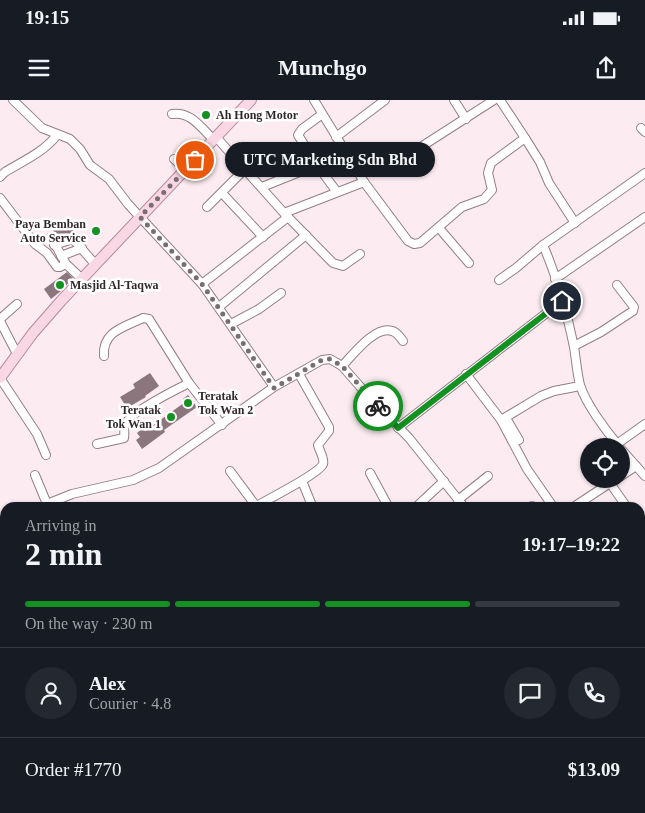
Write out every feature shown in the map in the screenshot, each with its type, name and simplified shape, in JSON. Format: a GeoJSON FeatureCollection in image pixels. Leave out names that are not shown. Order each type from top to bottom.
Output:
{"type":"FeatureCollection","features":[{"type":"Feature","properties":{"kind":"main road"},"geometry":{"type":"LineString","coordinates":[[0,378],[46,317],[251,100]]}},
{"type":"Feature","properties":{"kind":"street"},"geometry":{"type":"LineString","coordinates":[[13,100],[42,128],[70,139],[80,149],[90,165],[109,178],[140,217],[202,284],[274,388]]}},
{"type":"Feature","properties":{"kind":"street"},"geometry":{"type":"LineString","coordinates":[[314,100],[321,115],[364,182],[410,243],[414,244],[420,243],[462,207],[484,199],[492,190],[488,173],[491,163],[525,138]]}},
{"type":"Feature","properties":{"kind":"street"},"geometry":{"type":"LineString","coordinates":[[336,137],[385,100]]}},
{"type":"Feature","properties":{"kind":"street"},"geometry":{"type":"LineString","coordinates":[[454,100],[466,119]]}},
{"type":"Feature","properties":{"kind":"street"},"geometry":{"type":"LineString","coordinates":[[386,170],[494,100]]}},
{"type":"Feature","properties":{"kind":"street"},"geometry":{"type":"LineString","coordinates":[[500,100],[540,162],[549,183],[576,223]]}},
{"type":"Feature","properties":{"kind":"street"},"geometry":{"type":"LineString","coordinates":[[172,114],[178,113],[193,119],[215,139],[262,187],[326,258],[339,266],[347,265],[360,254]]}},
{"type":"Feature","properties":{"kind":"street"},"geometry":{"type":"LineString","coordinates":[[321,115],[302,129],[298,135],[337,192]]}},
{"type":"Feature","properties":{"kind":"street"},"geometry":{"type":"LineString","coordinates":[[0,177],[4,172],[46,147],[57,135]]}},
{"type":"Feature","properties":{"kind":"street"},"geometry":{"type":"LineString","coordinates":[[174,159],[186,170]]}},
{"type":"Feature","properties":{"kind":"street"},"geometry":{"type":"LineString","coordinates":[[262,187],[317,165]]}},
{"type":"Feature","properties":{"kind":"street"},"geometry":{"type":"LineString","coordinates":[[207,207],[245,169]]}},
{"type":"Feature","properties":{"kind":"street"},"geometry":{"type":"LineString","coordinates":[[499,280],[543,245],[645,173]]}},
{"type":"Feature","properties":{"kind":"street"},"geometry":{"type":"LineString","coordinates":[[202,284],[263,237],[286,215],[364,182]]}},
{"type":"Feature","properties":{"kind":"street"},"geometry":{"type":"LineString","coordinates":[[222,192],[263,237]]}},
{"type":"Feature","properties":{"kind":"street"},"geometry":{"type":"LineString","coordinates":[[0,198],[35,244],[47,253],[57,267],[66,264]]}},
{"type":"Feature","properties":{"kind":"street"},"geometry":{"type":"LineString","coordinates":[[556,279],[645,217]]}},
{"type":"Feature","properties":{"kind":"street"},"geometry":{"type":"LineString","coordinates":[[439,228],[469,263]]}},
{"type":"Feature","properties":{"kind":"street"},"geometry":{"type":"LineString","coordinates":[[219,306],[306,235]]}},
{"type":"Feature","properties":{"kind":"street"},"geometry":{"type":"LineString","coordinates":[[82,279],[66,264],[52,241],[73,239],[95,264]]}},
{"type":"Feature","properties":{"kind":"street"},"geometry":{"type":"LineString","coordinates":[[543,245],[556,279],[574,346],[580,386],[599,420],[612,438]]}},
{"type":"Feature","properties":{"kind":"street"},"geometry":{"type":"LineString","coordinates":[[61,256],[82,248]]}},
{"type":"Feature","properties":{"kind":"street"},"geometry":{"type":"LineString","coordinates":[[574,346],[601,332],[634,311],[634,307],[617,286]]}},
{"type":"Feature","properties":{"kind":"street"},"geometry":{"type":"LineString","coordinates":[[231,324],[259,309],[281,293]]}},
{"type":"Feature","properties":{"kind":"street"},"geometry":{"type":"LineString","coordinates":[[398,428],[562,301]]}},
{"type":"Feature","properties":{"kind":"street"},"geometry":{"type":"LineString","coordinates":[[17,304],[0,320],[17,354]]}},
{"type":"Feature","properties":{"kind":"street"},"geometry":{"type":"LineString","coordinates":[[104,356],[105,342],[113,333],[143,318],[149,319],[189,383],[222,425]]}},
{"type":"Feature","properties":{"kind":"street"},"geometry":{"type":"LineString","coordinates":[[342,366],[364,342],[384,330],[391,330],[398,334],[403,341]]}},
{"type":"Feature","properties":{"kind":"street"},"geometry":{"type":"LineString","coordinates":[[56,502],[72,494],[133,480],[158,468],[274,388],[322,360],[330,359],[342,366],[409,438],[458,500],[488,476]]}},
{"type":"Feature","properties":{"kind":"street"},"geometry":{"type":"LineString","coordinates":[[264,502],[302,481],[323,464],[324,460],[318,445],[329,431],[327,422],[300,374]]}},
{"type":"Feature","properties":{"kind":"street"},"geometry":{"type":"LineString","coordinates":[[466,374],[504,419],[518,440]]}},
{"type":"Feature","properties":{"kind":"street"},"geometry":{"type":"LineString","coordinates":[[0,378],[37,434],[46,455]]}},
{"type":"Feature","properties":{"kind":"street"},"geometry":{"type":"LineString","coordinates":[[96,444],[124,438],[124,428],[129,419],[163,396],[189,383]]}},
{"type":"Feature","properties":{"kind":"street"},"geometry":{"type":"LineString","coordinates":[[504,419],[541,396],[554,391],[580,386]]}},
{"type":"Feature","properties":{"kind":"street"},"geometry":{"type":"LineString","coordinates":[[504,419],[527,469],[550,502]]}},
{"type":"Feature","properties":{"kind":"street"},"geometry":{"type":"LineString","coordinates":[[629,438],[645,424]]}},
{"type":"Feature","properties":{"kind":"street"},"geometry":{"type":"LineString","coordinates":[[630,459],[645,476]]}},
{"type":"Feature","properties":{"kind":"street"},"geometry":{"type":"LineString","coordinates":[[630,470],[636,466]]}},
{"type":"Feature","properties":{"kind":"street"},"geometry":{"type":"LineString","coordinates":[[230,471],[252,502]]}},
{"type":"Feature","properties":{"kind":"street"},"geometry":{"type":"LineString","coordinates":[[370,473],[386,502]]}},
{"type":"Feature","properties":{"kind":"street"},"geometry":{"type":"LineString","coordinates":[[34,475],[46,502]]}},
{"type":"Feature","properties":{"kind":"street"},"geometry":{"type":"LineString","coordinates":[[302,481],[311,502]]}},
{"type":"Feature","properties":{"kind":"street"},"geometry":{"type":"LineString","coordinates":[[421,502],[444,481]]}},
{"type":"Feature","properties":{"kind":"street"},"geometry":{"type":"LineString","coordinates":[[581,502],[603,488]]}},
{"type":"Feature","properties":{"kind":"street"},"geometry":{"type":"LineString","coordinates":[[617,488],[624,502]]}},
{"type":"Feature","properties":{"kind":"building"},"geometry":{"type":"Polygon","coordinates":[[[72,224],[74,234],[58,238],[53,230],[72,224]]]}},
{"type":"Feature","properties":{"kind":"building","name":"Masjid Al-Taqwa"},"geometry":{"type":"Polygon","coordinates":[[[67,272],[73,278],[51,299],[44,289],[67,272]]]}},
{"type":"Feature","properties":{"kind":"building"},"geometry":{"type":"Polygon","coordinates":[[[150,373],[159,386],[146,397],[127,408],[120,397],[135,388],[133,384],[150,373]]]}},
{"type":"Feature","properties":{"kind":"building"},"geometry":{"type":"Polygon","coordinates":[[[188,395],[197,407],[164,430],[165,432],[142,449],[136,440],[140,437],[137,433],[143,428],[145,431],[181,405],[185,401],[183,399],[188,395]]]}},
{"type":"Feature","properties":{"kind":"way so far"},"geometry":{"type":"LineString","coordinates":[[195,160],[140,217],[202,284],[274,388],[322,360],[330,359],[342,366],[378,406]]}},
{"type":"Feature","properties":{"kind":"place","name":"Ah Hong Motor"},"geometry":{"type":"Point","coordinates":[206,115]}},
{"type":"Feature","properties":{"kind":"place","name":"UTC Marketing Sdn Bhd"},"geometry":{"type":"Point","coordinates":[195,160]}},
{"type":"Feature","properties":{"kind":"place","name":"Paya Bemban Auto Service"},"geometry":{"type":"Point","coordinates":[96,231]}},
{"type":"Feature","properties":{"kind":"place","name":"Masjid Al-Taqwa"},"geometry":{"type":"Point","coordinates":[60,285]}},
{"type":"Feature","properties":{"kind":"place","name":"Teratak Tok Wan 2"},"geometry":{"type":"Point","coordinates":[188,403]}},
{"type":"Feature","properties":{"kind":"place","name":"Teratak Tok Wan 1"},"geometry":{"type":"Point","coordinates":[171,417]}},
{"type":"Feature","properties":{"kind":"route"},"geometry":{"type":"LineString","coordinates":[[378,406],[398,428],[562,301]]}}]}
